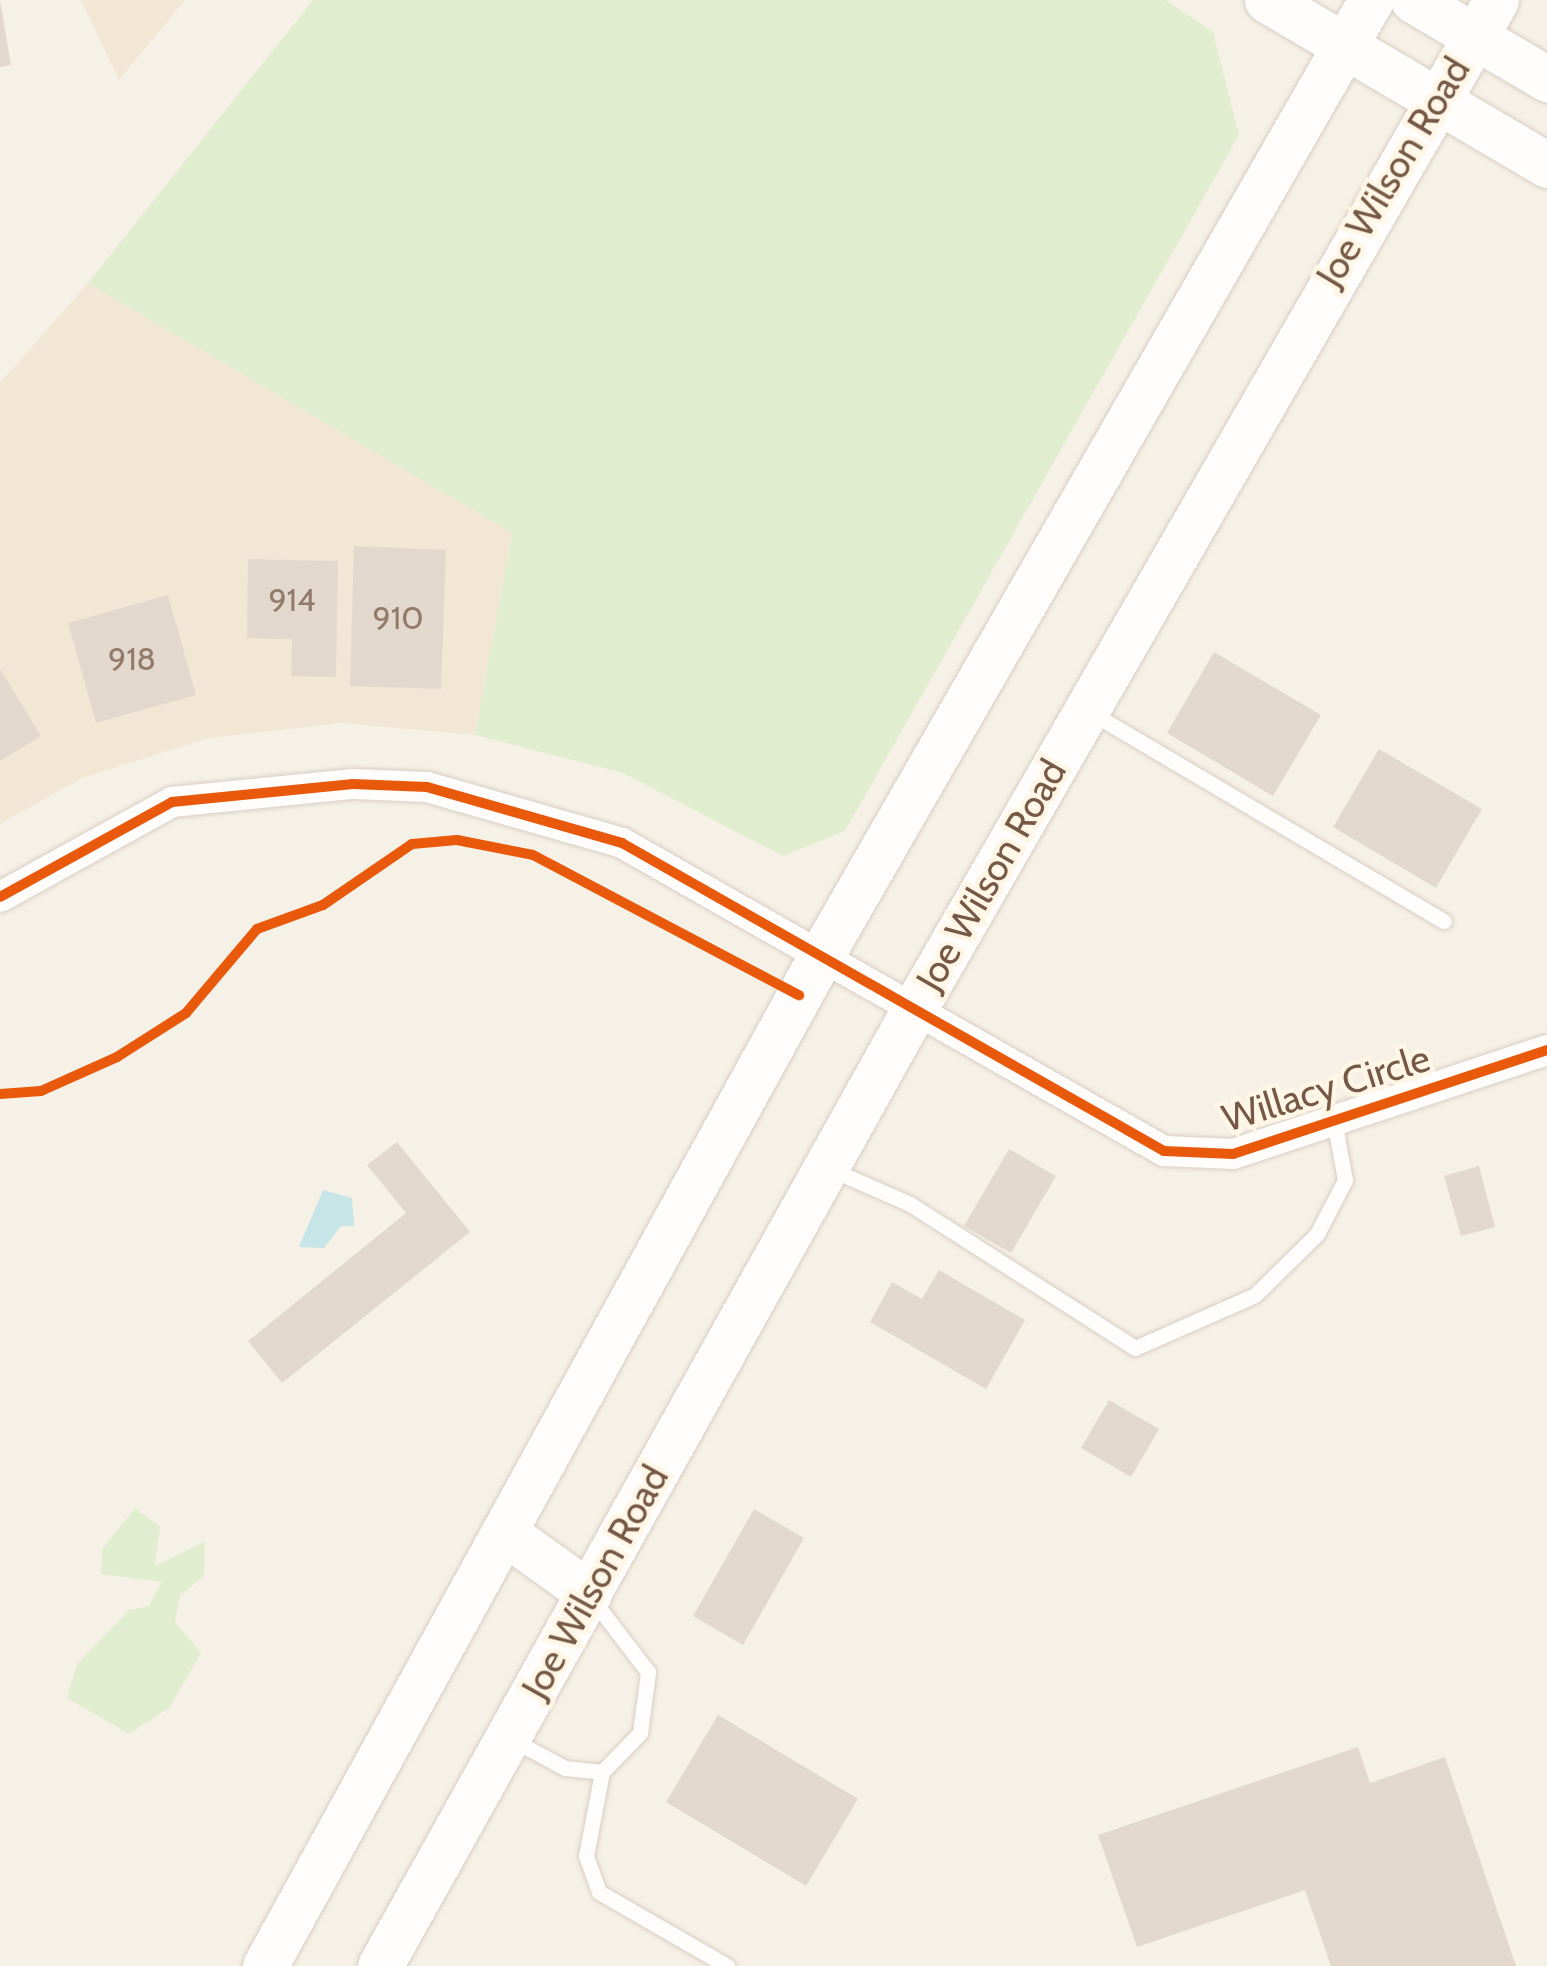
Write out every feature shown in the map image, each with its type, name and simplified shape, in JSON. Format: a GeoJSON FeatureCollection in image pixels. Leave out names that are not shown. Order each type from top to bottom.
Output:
{"type":"FeatureCollection","features":[{"type":"Feature","properties":{"kind":"main road"},"geometry":{"type":"LineString","coordinates":[[1267,0],[1547,166]]}},
{"type":"Feature","properties":{"kind":"main road"},"geometry":{"type":"LineString","coordinates":[[265,1966],[822,954],[1371,0]]}},
{"type":"Feature","properties":{"kind":"main road"},"geometry":{"type":"LineString","coordinates":[[1413,0],[1547,79]]}},
{"type":"Feature","properties":{"kind":"main road","name":"Joe Wilson Road"},"geometry":{"type":"LineString","coordinates":[[380,1966],[916,1006],[1496,0]]}},
{"type":"Feature","properties":{"kind":"main road"},"geometry":{"type":"LineString","coordinates":[[504,1532],[589,1593]]}},
{"type":"Feature","properties":{"kind":"street","name":"Willacy Circle"},"geometry":{"type":"LineString","coordinates":[[0,897],[172,802],[354,784],[427,787],[622,844],[916,1006],[1164,1151],[1233,1154],[1547,1050]]}},
{"type":"Feature","properties":{"kind":"lane"},"geometry":{"type":"LineString","coordinates":[[1086,710],[1444,921]]}},
{"type":"Feature","properties":{"kind":"lane"},"geometry":{"type":"LineString","coordinates":[[826,1167],[910,1204],[1135,1348],[1256,1296],[1317,1234],[1344,1180],[1334,1120]]}},
{"type":"Feature","properties":{"kind":"lane"},"geometry":{"type":"LineString","coordinates":[[589,1593],[648,1672],[651,1701],[640,1733],[602,1772],[586,1856],[598,1892],[726,1966]]}},
{"type":"Feature","properties":{"kind":"lane"},"geometry":{"type":"LineString","coordinates":[[508,1737],[565,1768],[602,1772]]}},
{"type":"Feature","properties":{"kind":"shaded area"},"geometry":{"type":"Polygon","coordinates":[[[81,0],[185,0],[119,80],[81,0]]]}},
{"type":"Feature","properties":{"kind":"shaded area"},"geometry":{"type":"Polygon","coordinates":[[[88,283],[512,533],[475,735],[341,723],[209,738],[82,778],[0,824],[0,383],[88,283]]]}},
{"type":"Feature","properties":{"kind":"green space"},"geometry":{"type":"Polygon","coordinates":[[[313,0],[1165,0],[1213,32],[1239,135],[845,831],[783,856],[623,773],[475,735],[512,533],[88,283],[313,0]]]}},
{"type":"Feature","properties":{"kind":"green space"},"geometry":{"type":"Polygon","coordinates":[[[135,1508],[160,1526],[155,1566],[205,1541],[204,1576],[180,1596],[175,1622],[201,1653],[169,1708],[129,1734],[67,1698],[77,1664],[129,1610],[149,1606],[162,1582],[101,1574],[102,1549],[135,1508]]]}},
{"type":"Feature","properties":{"kind":"water"},"geometry":{"type":"Polygon","coordinates":[[[323,1190],[352,1198],[354,1226],[341,1226],[324,1248],[299,1247],[323,1190]]]}},
{"type":"Feature","properties":{"kind":"building"},"geometry":{"type":"Polygon","coordinates":[[[0,0],[11,65],[0,67],[0,0]]]}},
{"type":"Feature","properties":{"kind":"building"},"geometry":{"type":"Polygon","coordinates":[[[354,546],[446,550],[441,689],[350,686],[354,546]]]}},
{"type":"Feature","properties":{"kind":"building"},"geometry":{"type":"Polygon","coordinates":[[[248,559],[338,561],[336,677],[291,676],[292,639],[247,638],[248,559]]]}},
{"type":"Feature","properties":{"kind":"building"},"geometry":{"type":"Polygon","coordinates":[[[168,595],[196,695],[96,723],[68,623],[168,595]]]}},
{"type":"Feature","properties":{"kind":"building"},"geometry":{"type":"Polygon","coordinates":[[[1214,652],[1321,715],[1273,796],[1167,733],[1214,652]]]}},
{"type":"Feature","properties":{"kind":"building"},"geometry":{"type":"Polygon","coordinates":[[[0,669],[41,736],[0,761],[0,669]]]}},
{"type":"Feature","properties":{"kind":"building"},"geometry":{"type":"Polygon","coordinates":[[[1379,749],[1482,809],[1436,888],[1333,827],[1379,749]]]}},
{"type":"Feature","properties":{"kind":"building"},"geometry":{"type":"Polygon","coordinates":[[[397,1142],[470,1232],[282,1383],[248,1341],[406,1213],[367,1165],[397,1142]]]}},
{"type":"Feature","properties":{"kind":"building"},"geometry":{"type":"Polygon","coordinates":[[[1009,1149],[1056,1176],[1011,1253],[964,1226],[1009,1149]]]}},
{"type":"Feature","properties":{"kind":"building"},"geometry":{"type":"Polygon","coordinates":[[[1479,1166],[1495,1227],[1461,1236],[1444,1176],[1479,1166]]]}},
{"type":"Feature","properties":{"kind":"building"},"geometry":{"type":"Polygon","coordinates":[[[939,1270],[1025,1320],[986,1389],[870,1322],[892,1282],[922,1299],[939,1270]]]}},
{"type":"Feature","properties":{"kind":"building"},"geometry":{"type":"Polygon","coordinates":[[[1109,1400],[1159,1429],[1131,1477],[1081,1448],[1109,1400]]]}},
{"type":"Feature","properties":{"kind":"building"},"geometry":{"type":"Polygon","coordinates":[[[754,1509],[804,1538],[743,1645],[693,1616],[754,1509]]]}},
{"type":"Feature","properties":{"kind":"building"},"geometry":{"type":"Polygon","coordinates":[[[718,1715],[858,1799],[806,1886],[666,1802],[718,1715]]]}},
{"type":"Feature","properties":{"kind":"building"},"geometry":{"type":"Polygon","coordinates":[[[1358,1747],[1370,1783],[1445,1757],[1516,1966],[1331,1966],[1305,1890],[1137,1947],[1098,1835],[1358,1747]]]}},
{"type":"Feature","properties":{"kind":"cycle path"},"geometry":{"type":"LineString","coordinates":[[0,897],[172,802],[353,784],[427,787],[622,843],[1164,1151],[1233,1154],[1547,1050]]}},
{"type":"Feature","properties":{"kind":"cycle path"},"geometry":{"type":"LineString","coordinates":[[0,1094],[41,1091],[117,1057],[186,1013],[257,929],[323,905],[412,844],[457,840],[533,855],[799,995]]}}]}
